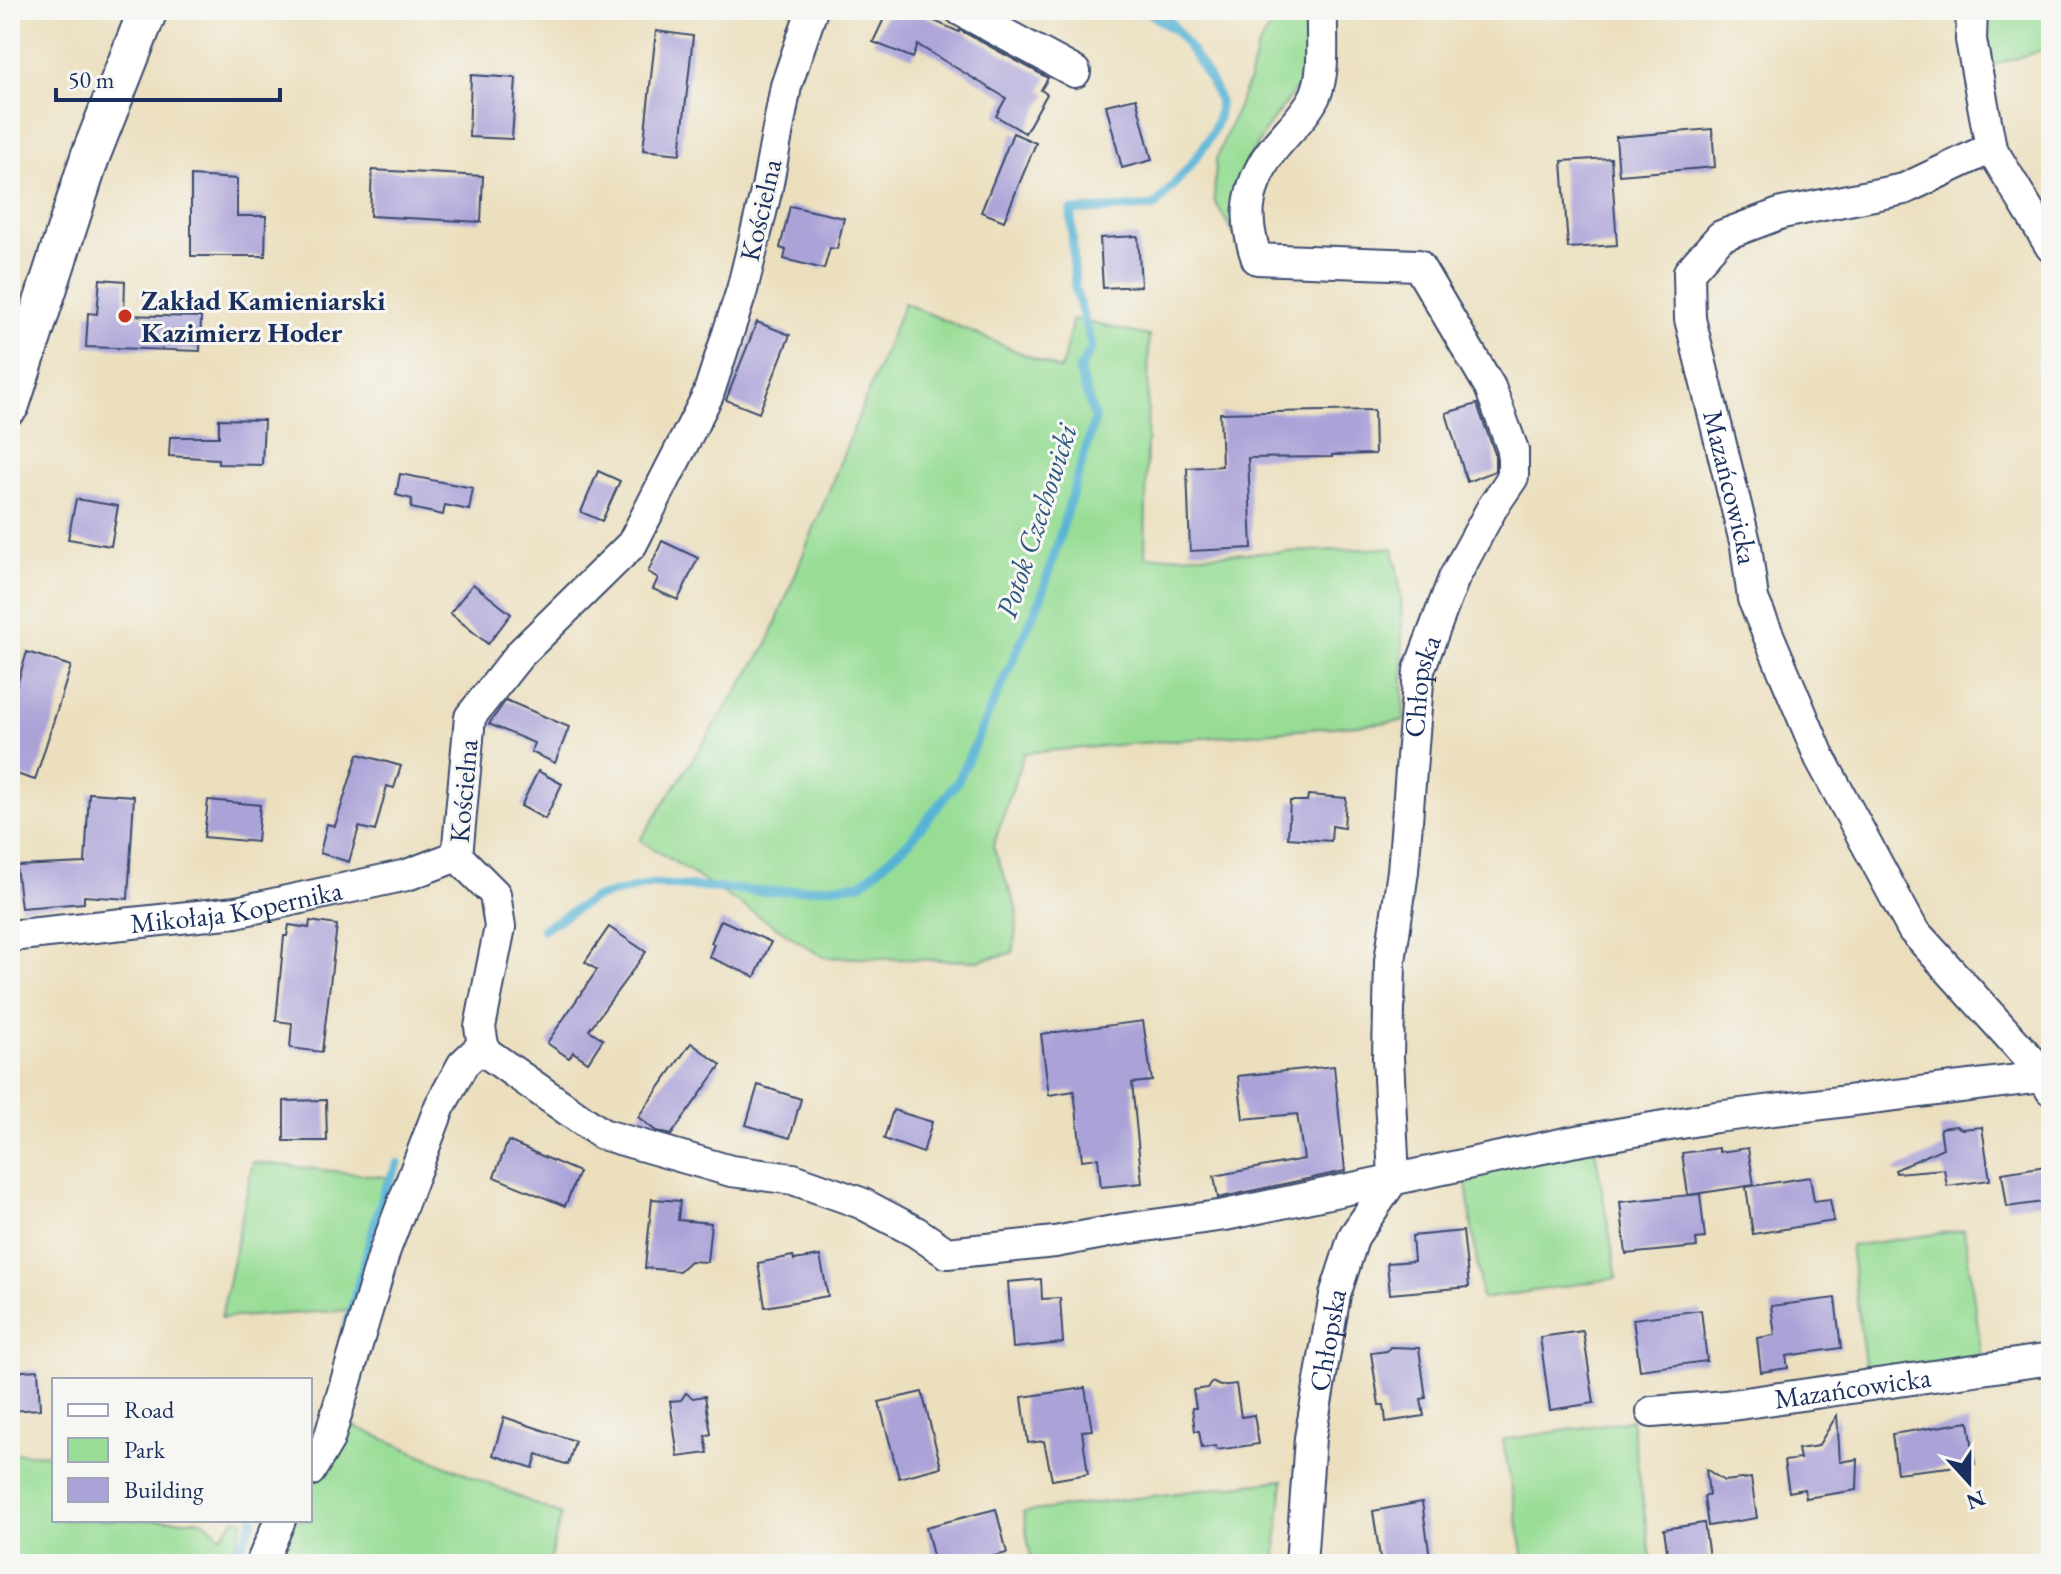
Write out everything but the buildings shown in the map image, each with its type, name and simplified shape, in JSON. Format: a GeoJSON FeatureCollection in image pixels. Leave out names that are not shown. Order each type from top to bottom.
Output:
{"type":"FeatureCollection","features":[{"type":"Feature","properties":{"kind":"street"},"geometry":{"type":"LineString","coordinates":[[10,405],[90,157],[148,10]]}},
{"type":"Feature","properties":{"kind":"street","name":"Kościelna"},"geometry":{"type":"LineString","coordinates":[[483,1045],[480,1027],[500,927],[495,894],[457,856],[470,717],[520,654],[632,544],[708,395],[742,290],[767,188],[786,86],[812,10]]}},
{"type":"Feature","properties":{"kind":"street"},"geometry":{"type":"LineString","coordinates":[[960,10],[1075,72]]}},
{"type":"Feature","properties":{"kind":"street","name":"Chłopska"},"geometry":{"type":"LineString","coordinates":[[1301,1564],[1310,1438],[1335,1295],[1354,1236],[1394,1178],[1388,1057],[1390,961],[1403,871],[1419,670],[1454,578],[1492,508],[1513,477],[1513,450],[1490,387],[1418,265],[1257,259],[1248,234],[1248,205],[1266,160],[1307,110],[1316,93],[1320,76],[1322,10]]}},
{"type":"Feature","properties":{"kind":"street"},"geometry":{"type":"LineString","coordinates":[[1972,10],[1971,40],[1991,148],[2051,247]]}},
{"type":"Feature","properties":{"kind":"street","name":"Mazańcowicka"},"geometry":{"type":"LineString","coordinates":[[1991,148],[1904,189],[1782,213],[1721,236],[1689,272],[1690,319],[1746,546],[1753,599],[1820,758],[1913,930],[2049,1082]]}},
{"type":"Feature","properties":{"kind":"street","name":"Mikołaja Kopernika"},"geometry":{"type":"LineString","coordinates":[[10,936],[236,912],[407,875],[457,856]]}},
{"type":"Feature","properties":{"kind":"street"},"geometry":{"type":"LineString","coordinates":[[483,1045],[484,1051],[602,1134],[731,1171],[793,1179],[861,1203],[916,1232],[947,1253],[1055,1242],[1225,1215],[1571,1142],[1716,1117],[2049,1082]]}},
{"type":"Feature","properties":{"kind":"street"},"geometry":{"type":"LineString","coordinates":[[312,1468],[329,1439],[385,1250],[440,1106],[463,1064],[483,1045]]}},
{"type":"Feature","properties":{"kind":"street","name":"Mazańcowicka"},"geometry":{"type":"LineString","coordinates":[[1652,1412],[1725,1406],[2051,1359]]}},
{"type":"Feature","properties":{"kind":"street"},"geometry":{"type":"LineString","coordinates":[[261,1564],[279,1522]]}},
{"type":"Feature","properties":{"kind":"green space"},"geometry":{"type":"Polygon","coordinates":[[[1287,10],[1312,10],[1305,77],[1266,129],[1233,187],[1233,233],[1214,200],[1216,159],[1249,80],[1257,49],[1269,29],[1287,10]]]}},
{"type":"Feature","properties":{"kind":"green space"},"geometry":{"type":"Polygon","coordinates":[[[1979,10],[2051,10],[2051,48],[1983,68],[1979,10]]]}},
{"type":"Feature","properties":{"kind":"green space"},"geometry":{"type":"Polygon","coordinates":[[[904,303],[1061,370],[1073,319],[1149,336],[1145,557],[1393,548],[1401,593],[1404,721],[1024,753],[993,847],[1018,912],[1013,953],[977,961],[823,957],[640,840],[767,645],[904,303]]]}},
{"type":"Feature","properties":{"kind":"green space"},"geometry":{"type":"Polygon","coordinates":[[[1594,1143],[1617,1278],[1482,1299],[1464,1169],[1594,1143]]]}},
{"type":"Feature","properties":{"kind":"green space"},"geometry":{"type":"Polygon","coordinates":[[[253,1162],[386,1177],[350,1310],[221,1318],[253,1162]]]}},
{"type":"Feature","properties":{"kind":"green space"},"geometry":{"type":"Polygon","coordinates":[[[1964,1230],[1983,1364],[1867,1381],[1850,1246],[1964,1230]]]}},
{"type":"Feature","properties":{"kind":"green space"},"geometry":{"type":"Polygon","coordinates":[[[1631,1420],[1652,1564],[1525,1564],[1503,1440],[1631,1420]]]}},
{"type":"Feature","properties":{"kind":"green space"},"geometry":{"type":"Polygon","coordinates":[[[347,1423],[561,1515],[549,1564],[267,1564],[288,1522],[312,1522],[312,1484],[347,1423]]]}},
{"type":"Feature","properties":{"kind":"green space"},"geometry":{"type":"Polygon","coordinates":[[[10,1453],[52,1455],[52,1522],[205,1522],[221,1536],[232,1522],[243,1522],[233,1554],[235,1564],[10,1564],[10,1453]]]}},
{"type":"Feature","properties":{"kind":"green space"},"geometry":{"type":"Polygon","coordinates":[[[1283,1480],[1275,1564],[1032,1564],[1023,1512],[1283,1480]]]}},
{"type":"Feature","properties":{"kind":"waterway"},"geometry":{"type":"LineString","coordinates":[[1146,10],[1171,28]]}},
{"type":"Feature","properties":{"kind":"waterway","name":"Potok Czechowicki"},"geometry":{"type":"LineString","coordinates":[[543,929],[594,898],[651,884],[771,892],[861,884],[909,842],[958,781],[1041,598],[1095,419],[1079,371],[1092,347],[1075,288],[1071,211],[1155,206],[1197,157],[1219,114],[1216,92],[1163,10]]}},
{"type":"Feature","properties":{"kind":"waterway","name":"Potok Czechowicki"},"geometry":{"type":"LineString","coordinates":[[343,1339],[383,1194],[398,1163]]}},
{"type":"Feature","properties":{"kind":"waterway","name":"Potok Czechowicki"},"geometry":{"type":"LineString","coordinates":[[234,1564],[252,1522]]}},
{"type":"Feature","properties":{"kind":"place","name":"Zakład Kamieniarski Kazimierz Hoder"},"geometry":{"type":"Point","coordinates":[125,316]}}]}
